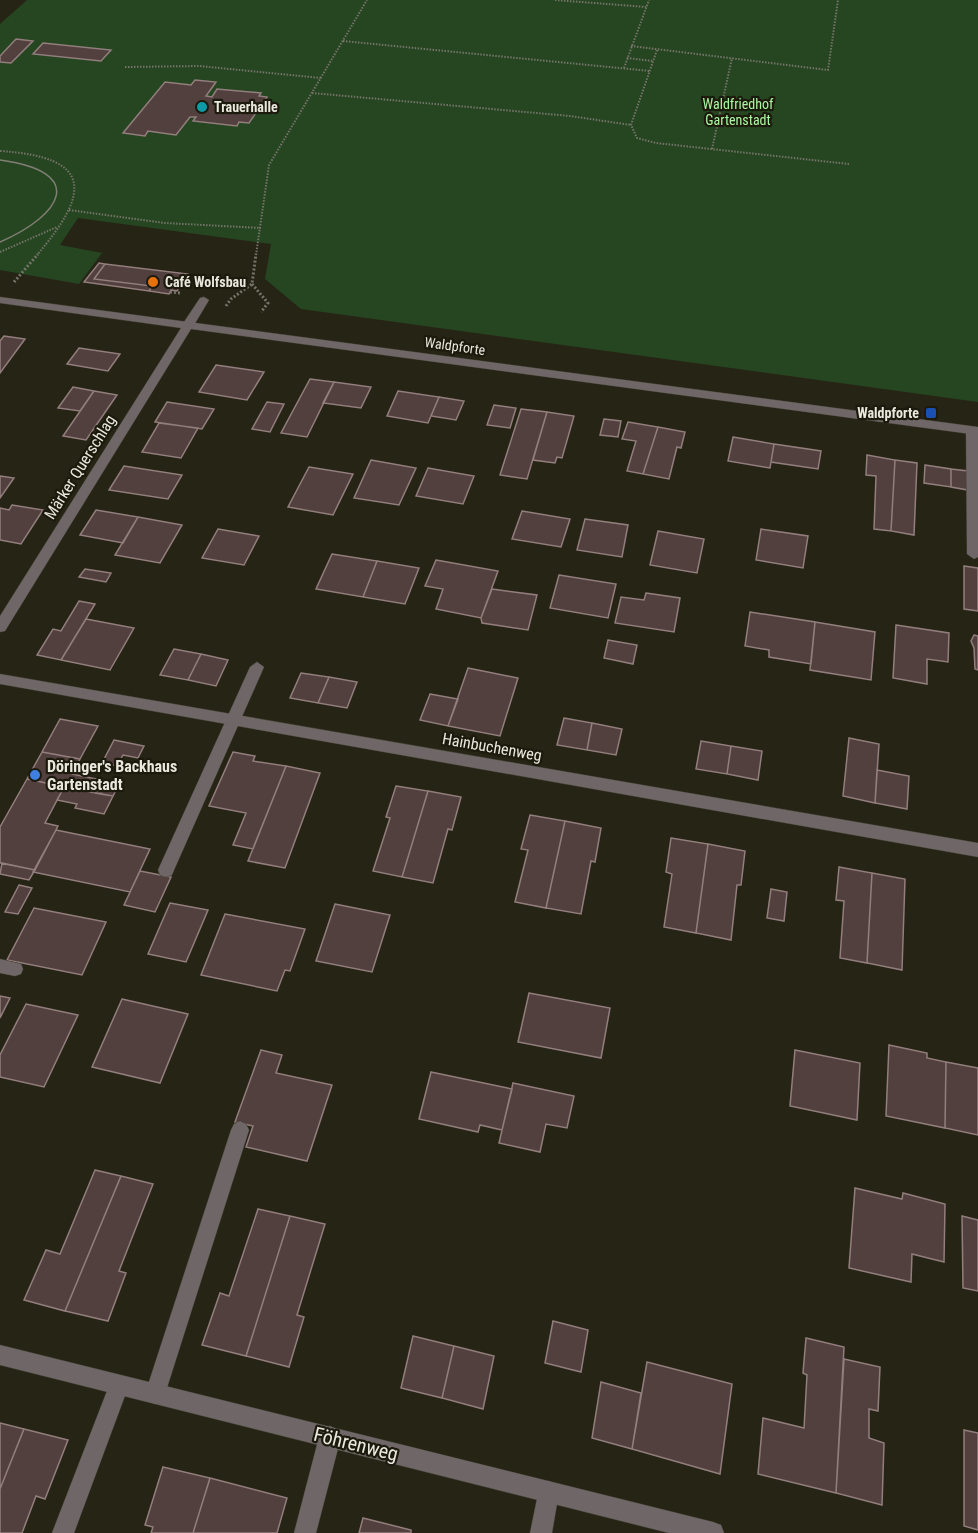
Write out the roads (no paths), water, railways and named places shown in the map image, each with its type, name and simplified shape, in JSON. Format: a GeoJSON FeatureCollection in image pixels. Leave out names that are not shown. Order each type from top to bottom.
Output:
{"type":"FeatureCollection","features":[{"type":"Feature","properties":{"kind":"street","name":"Waldpforte"},"geometry":{"type":"LineString","coordinates":[[0,300],[975,431]]}},
{"type":"Feature","properties":{"kind":"street","name":"Märker Querschlag"},"geometry":{"type":"LineString","coordinates":[[0,627],[204,300]]}},
{"type":"Feature","properties":{"kind":"street"},"geometry":{"type":"LineString","coordinates":[[974,554],[975,431]]}},
{"type":"Feature","properties":{"kind":"street"},"geometry":{"type":"LineString","coordinates":[[166,870],[256,667]]}},
{"type":"Feature","properties":{"kind":"street","name":"Hainbuchenweg"},"geometry":{"type":"LineString","coordinates":[[0,679],[978,850]]}},
{"type":"Feature","properties":{"kind":"street"},"geometry":{"type":"LineString","coordinates":[[155,1394],[240,1130]]}},
{"type":"Feature","properties":{"kind":"street","name":"Föhrenweg"},"geometry":{"type":"LineString","coordinates":[[0,1355],[713,1533]]}},
{"type":"Feature","properties":{"kind":"street"},"geometry":{"type":"LineString","coordinates":[[63,1533],[119,1385]]}},
{"type":"Feature","properties":{"kind":"street"},"geometry":{"type":"LineString","coordinates":[[305,1533],[330,1437]]}},
{"type":"Feature","properties":{"kind":"street"},"geometry":{"type":"LineString","coordinates":[[541,1533],[548,1492]]}},
{"type":"Feature","properties":{"kind":"tram line"},"geometry":{"type":"LineString","coordinates":[[0,160],[28,166],[46,174],[55,184],[56,195],[50,207],[39,219],[0,242]]}},
{"type":"Feature","properties":{"kind":"place","name":"Trauerhalle"},"geometry":{"type":"Point","coordinates":[202,107]}},
{"type":"Feature","properties":{"kind":"place","name":"Café Wolfsbau"},"geometry":{"type":"Point","coordinates":[153,282]}},
{"type":"Feature","properties":{"kind":"place","name":"Waldpforte"},"geometry":{"type":"Point","coordinates":[931,413]}},
{"type":"Feature","properties":{"kind":"place","name":"Döringer's Backhaus Gartenstadt"},"geometry":{"type":"Point","coordinates":[35,775]}},
{"type":"Feature","properties":{"kind":"park label","name":"Waldfriedhof Gartenstadt"},"geometry":{"type":"Point","coordinates":[738,112]}}]}
